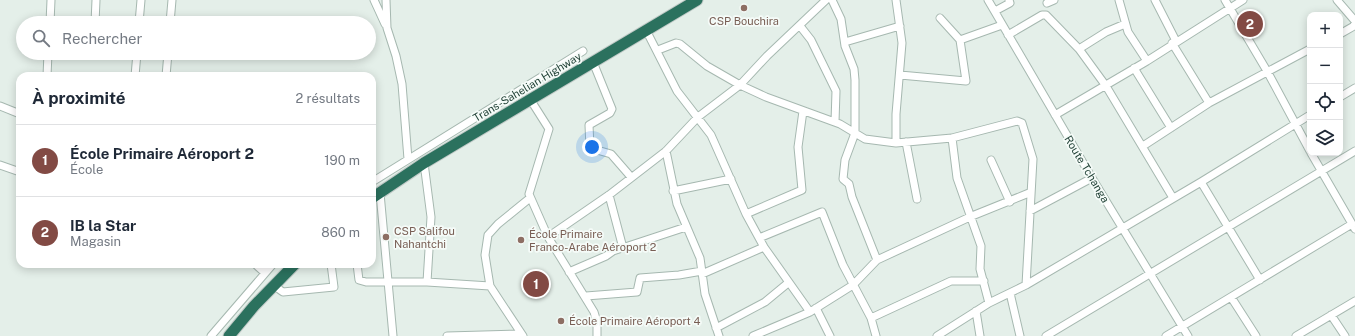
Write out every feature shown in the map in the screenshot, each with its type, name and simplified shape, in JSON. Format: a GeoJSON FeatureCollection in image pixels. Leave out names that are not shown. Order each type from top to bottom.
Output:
{"type":"FeatureCollection","features":[{"type":"Feature","properties":{"kind":"highway","name":"Trans-Sahelian Highway"},"geometry":{"type":"LineString","coordinates":[[376,196],[424,163],[697,0]]}},
{"type":"Feature","properties":{"kind":"highway"},"geometry":{"type":"LineString","coordinates":[[229,336],[273,285],[291,268]]}},
{"type":"Feature","properties":{"kind":"street"},"geometry":{"type":"LineString","coordinates":[[50,16],[51,0]]}},
{"type":"Feature","properties":{"kind":"street"},"geometry":{"type":"LineString","coordinates":[[95,16],[96,0]]}},
{"type":"Feature","properties":{"kind":"street"},"geometry":{"type":"LineString","coordinates":[[140,16],[141,0]]}},
{"type":"Feature","properties":{"kind":"street"},"geometry":{"type":"LineString","coordinates":[[171,16],[172,0]]}},
{"type":"Feature","properties":{"kind":"street"},"geometry":{"type":"LineString","coordinates":[[374,0],[387,28],[396,56],[402,84],[408,159]]}},
{"type":"Feature","properties":{"kind":"street"},"geometry":{"type":"LineString","coordinates":[[386,0],[387,28]]}},
{"type":"Feature","properties":{"kind":"street"},"geometry":{"type":"LineString","coordinates":[[548,237],[609,195],[666,151],[698,117],[740,85],[767,56],[826,0]]}},
{"type":"Feature","properties":{"kind":"street"},"geometry":{"type":"LineString","coordinates":[[832,0],[840,19],[855,75],[855,133],[845,160],[843,179],[849,184],[852,197],[877,260]]}},
{"type":"Feature","properties":{"kind":"street"},"geometry":{"type":"LineString","coordinates":[[896,0],[902,43],[896,114],[896,142]]}},
{"type":"Feature","properties":{"kind":"street","name":"Route Tchanga"},"geometry":{"type":"LineString","coordinates":[[988,0],[1092,178],[1188,336]]}},
{"type":"Feature","properties":{"kind":"street"},"geometry":{"type":"LineString","coordinates":[[995,11],[1010,3],[1009,0]]}},
{"type":"Feature","properties":{"kind":"street"},"geometry":{"type":"LineString","coordinates":[[1047,3],[1054,0]]}},
{"type":"Feature","properties":{"kind":"street"},"geometry":{"type":"LineString","coordinates":[[1119,0],[1128,32],[1147,61]]}},
{"type":"Feature","properties":{"kind":"street"},"geometry":{"type":"LineString","coordinates":[[1154,0],[1174,42],[1209,103]]}},
{"type":"Feature","properties":{"kind":"street"},"geometry":{"type":"LineString","coordinates":[[1226,0],[1307,144]]}},
{"type":"Feature","properties":{"kind":"street"},"geometry":{"type":"LineString","coordinates":[[1055,115],[1147,61],[1174,42],[1243,0]]}},
{"type":"Feature","properties":{"kind":"street"},"geometry":{"type":"LineString","coordinates":[[1337,0],[1355,22],[1354,26],[1343,32]]}},
{"type":"Feature","properties":{"kind":"street"},"geometry":{"type":"LineString","coordinates":[[1008,35],[1044,14],[1079,49],[1106,86],[1174,198]]}},
{"type":"Feature","properties":{"kind":"street"},"geometry":{"type":"LineString","coordinates":[[900,75],[966,81],[960,40],[940,18]]}},
{"type":"Feature","properties":{"kind":"street"},"geometry":{"type":"LineString","coordinates":[[1079,49],[1106,32],[1125,24]]}},
{"type":"Feature","properties":{"kind":"street"},"geometry":{"type":"LineString","coordinates":[[960,40],[1002,25]]}},
{"type":"Feature","properties":{"kind":"street"},"geometry":{"type":"LineString","coordinates":[[800,26],[811,40],[836,91],[835,122]]}},
{"type":"Feature","properties":{"kind":"street"},"geometry":{"type":"LineString","coordinates":[[845,42],[900,26]]}},
{"type":"Feature","properties":{"kind":"street"},"geometry":{"type":"LineString","coordinates":[[646,30],[658,50],[677,91],[711,135],[746,214],[764,247],[788,283],[813,310],[830,336]]}},
{"type":"Feature","properties":{"kind":"street"},"geometry":{"type":"LineString","coordinates":[[658,50],[676,43],[680,44],[707,66],[740,85],[766,97],[835,122],[870,141],[906,142],[952,138],[1021,121],[1032,154],[1026,284]]}},
{"type":"Feature","properties":{"kind":"street"},"geometry":{"type":"LineString","coordinates":[[376,179],[583,50]]}},
{"type":"Feature","properties":{"kind":"street"},"geometry":{"type":"LineString","coordinates":[[1143,146],[1209,103],[1307,51]]}},
{"type":"Feature","properties":{"kind":"street"},"geometry":{"type":"LineString","coordinates":[[47,72],[48,60]]}},
{"type":"Feature","properties":{"kind":"street"},"geometry":{"type":"LineString","coordinates":[[135,72],[136,60]]}},
{"type":"Feature","properties":{"kind":"street"},"geometry":{"type":"LineString","coordinates":[[166,72],[167,60]]}},
{"type":"Feature","properties":{"kind":"street"},"geometry":{"type":"LineString","coordinates":[[593,62],[612,109],[610,113],[589,125],[590,148],[611,154],[631,177]]}},
{"type":"Feature","properties":{"kind":"street"},"geometry":{"type":"LineString","coordinates":[[1134,68],[1171,128]]}},
{"type":"Feature","properties":{"kind":"street"},"geometry":{"type":"LineString","coordinates":[[1343,95],[1355,88]]}},
{"type":"Feature","properties":{"kind":"street"},"geometry":{"type":"LineString","coordinates":[[530,99],[549,128],[530,188],[530,198],[548,237],[569,272],[586,296],[594,312],[597,322],[597,336]]}},
{"type":"Feature","properties":{"kind":"street"},"geometry":{"type":"LineString","coordinates":[[0,106],[16,112]]}},
{"type":"Feature","properties":{"kind":"street"},"geometry":{"type":"LineString","coordinates":[[746,214],[802,190],[798,147],[803,111]]}},
{"type":"Feature","properties":{"kind":"street"},"geometry":{"type":"LineString","coordinates":[[937,336],[989,303],[1026,284],[1201,182],[1307,117]]}},
{"type":"Feature","properties":{"kind":"street"},"geometry":{"type":"LineString","coordinates":[[952,138],[958,178],[981,246],[980,265],[989,303]]}},
{"type":"Feature","properties":{"kind":"street"},"geometry":{"type":"LineString","coordinates":[[906,142],[917,199]]}},
{"type":"Feature","properties":{"kind":"street"},"geometry":{"type":"LineString","coordinates":[[666,151],[676,204],[697,249],[708,305],[719,336]]}},
{"type":"Feature","properties":{"kind":"street"},"geometry":{"type":"LineString","coordinates":[[1046,336],[1355,152]]}},
{"type":"Feature","properties":{"kind":"street"},"geometry":{"type":"LineString","coordinates":[[1313,156],[1320,172],[1353,225]]}},
{"type":"Feature","properties":{"kind":"street"},"geometry":{"type":"LineString","coordinates":[[991,160],[1010,202]]}},
{"type":"Feature","properties":{"kind":"street"},"geometry":{"type":"LineString","coordinates":[[424,163],[431,217],[427,282]]}},
{"type":"Feature","properties":{"kind":"street"},"geometry":{"type":"LineString","coordinates":[[0,165],[16,171]]}},
{"type":"Feature","properties":{"kind":"street"},"geometry":{"type":"LineString","coordinates":[[1030,211],[1092,178]]}},
{"type":"Feature","properties":{"kind":"street"},"geometry":{"type":"LineString","coordinates":[[674,191],[731,179]]}},
{"type":"Feature","properties":{"kind":"street"},"geometry":{"type":"LineString","coordinates":[[1201,182],[1260,280]]}},
{"type":"Feature","properties":{"kind":"street"},"geometry":{"type":"LineString","coordinates":[[753,336],[813,310],[853,285],[877,260],[972,216],[1010,202],[1029,193]]}},
{"type":"Feature","properties":{"kind":"street"},"geometry":{"type":"LineString","coordinates":[[609,195],[623,248]]}},
{"type":"Feature","properties":{"kind":"street"},"geometry":{"type":"LineString","coordinates":[[376,196],[388,283],[393,336]]}},
{"type":"Feature","properties":{"kind":"street"},"geometry":{"type":"LineString","coordinates":[[522,335],[490,286],[486,255],[488,235],[498,224],[530,198]]}},
{"type":"Feature","properties":{"kind":"street"},"geometry":{"type":"LineString","coordinates":[[759,238],[822,212],[853,285],[870,318],[876,336]]}},
{"type":"Feature","properties":{"kind":"street"},"geometry":{"type":"LineString","coordinates":[[1166,336],[1353,225],[1355,214]]}},
{"type":"Feature","properties":{"kind":"street"},"geometry":{"type":"LineString","coordinates":[[569,272],[606,256],[612,251],[686,227]]}},
{"type":"Feature","properties":{"kind":"street"},"geometry":{"type":"LineString","coordinates":[[586,296],[637,292],[640,278],[702,272],[764,247]]}},
{"type":"Feature","properties":{"kind":"street"},"geometry":{"type":"LineString","coordinates":[[259,268],[265,273]]}},
{"type":"Feature","properties":{"kind":"street"},"geometry":{"type":"LineString","coordinates":[[211,336],[269,268]]}},
{"type":"Feature","properties":{"kind":"street"},"geometry":{"type":"LineString","coordinates":[[273,285],[283,292],[334,287],[332,268]]}},
{"type":"Feature","properties":{"kind":"street"},"geometry":{"type":"LineString","coordinates":[[358,268],[359,280],[366,282],[427,282],[490,286]]}},
{"type":"Feature","properties":{"kind":"street"},"geometry":{"type":"LineString","coordinates":[[870,318],[951,281],[984,281]]}},
{"type":"Feature","properties":{"kind":"street"},"geometry":{"type":"LineString","coordinates":[[716,328],[760,305],[788,283]]}},
{"type":"Feature","properties":{"kind":"street"},"geometry":{"type":"LineString","coordinates":[[1010,293],[1020,336]]}},
{"type":"Feature","properties":{"kind":"street"},"geometry":{"type":"LineString","coordinates":[[1231,297],[1256,336]]}},
{"type":"Feature","properties":{"kind":"street"},"geometry":{"type":"LineString","coordinates":[[1300,335],[1355,301]]}},
{"type":"Feature","properties":{"kind":"street"},"geometry":{"type":"LineString","coordinates":[[976,311],[980,336]]}},
{"type":"Feature","properties":{"kind":"street"},"geometry":{"type":"LineString","coordinates":[[1332,315],[1345,336]]}},
{"type":"Feature","properties":{"kind":"street"},"geometry":{"type":"LineString","coordinates":[[447,336],[522,335]]}},
{"type":"Feature","properties":{"kind":"place","name":"CSP Bouchira"},"geometry":{"type":"Point","coordinates":[744,8]}},
{"type":"Feature","properties":{"kind":"place","name":"IB la Star"},"geometry":{"type":"Point","coordinates":[1250,24]}},
{"type":"Feature","properties":{"kind":"place","name":"CSP Salifou Nahantchi"},"geometry":{"type":"Point","coordinates":[386,237]}},
{"type":"Feature","properties":{"kind":"place","name":"École Primaire Franco-Arabe Aéroport 2"},"geometry":{"type":"Point","coordinates":[521,240]}},
{"type":"Feature","properties":{"kind":"place","name":"École Primaire Aéroport 2"},"geometry":{"type":"Point","coordinates":[536,284]}},
{"type":"Feature","properties":{"kind":"place","name":"École Primaire Aéroport 4"},"geometry":{"type":"Point","coordinates":[561,321]}}]}
